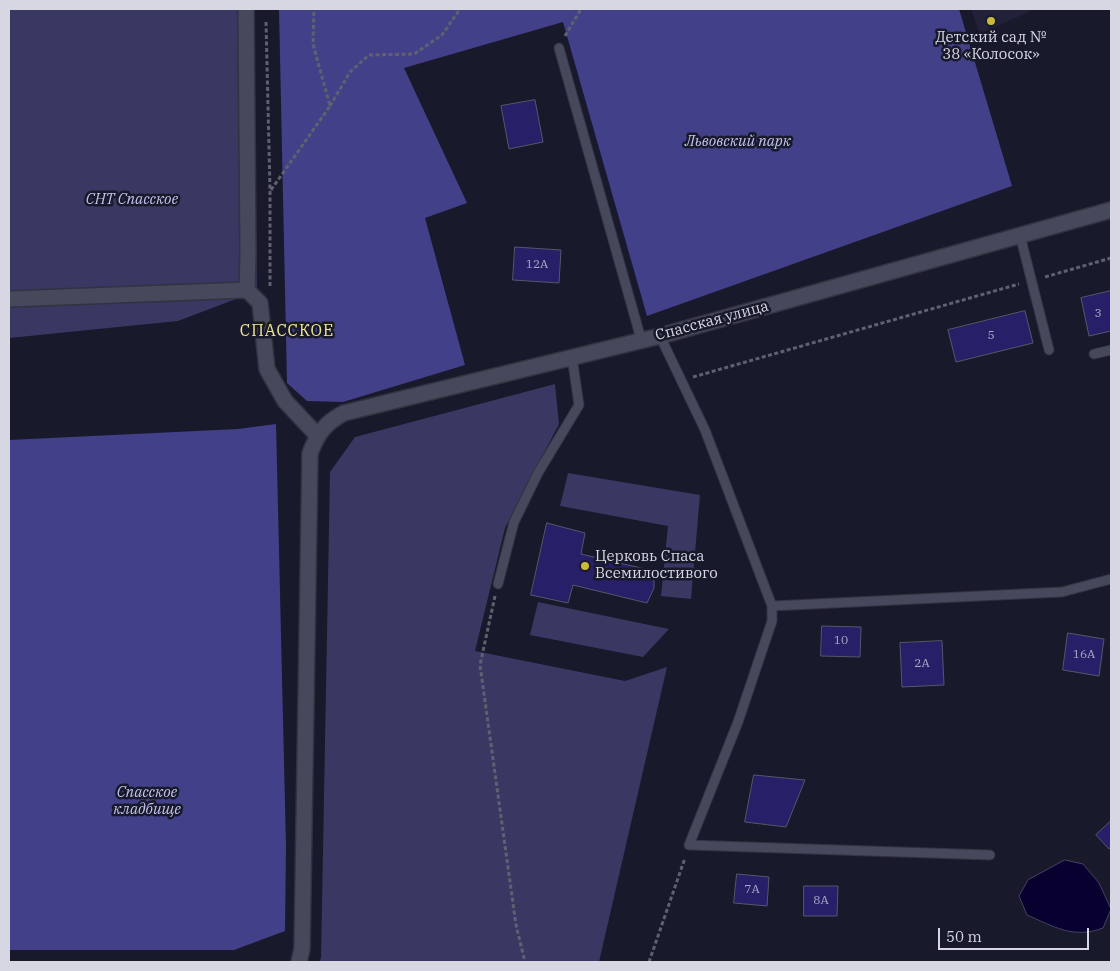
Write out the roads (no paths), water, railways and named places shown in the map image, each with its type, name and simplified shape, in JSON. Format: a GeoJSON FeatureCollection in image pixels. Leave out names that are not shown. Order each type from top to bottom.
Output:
{"type":"FeatureCollection","features":[{"type":"Feature","properties":{"kind":"street"},"geometry":{"type":"LineString","coordinates":[[246,9],[247,290],[260,303],[267,369],[285,401],[317,435],[310,453],[302,949],[299,962]]}},
{"type":"Feature","properties":{"kind":"street","name":"Спасская улица"},"geometry":{"type":"LineString","coordinates":[[317,435],[328,422],[344,414],[641,339],[660,336],[1111,210]]}},
{"type":"Feature","properties":{"kind":"street"},"geometry":{"type":"LineString","coordinates":[[9,300],[247,290]]}},
{"type":"Feature","properties":{"kind":"lane"},"geometry":{"type":"LineString","coordinates":[[559,48],[641,339]]}},
{"type":"Feature","properties":{"kind":"lane"},"geometry":{"type":"LineString","coordinates":[[1020,235],[1049,350]]}},
{"type":"Feature","properties":{"kind":"lane"},"geometry":{"type":"LineString","coordinates":[[660,336],[705,430],[772,606],[772,621],[738,722],[689,845],[990,855]]}},
{"type":"Feature","properties":{"kind":"lane"},"geometry":{"type":"LineString","coordinates":[[1094,354],[1111,350]]}},
{"type":"Feature","properties":{"kind":"lane"},"geometry":{"type":"LineString","coordinates":[[498,584],[514,522],[538,473],[579,405],[572,357]]}},
{"type":"Feature","properties":{"kind":"lane"},"geometry":{"type":"LineString","coordinates":[[772,606],[1062,592],[1111,579]]}},
{"type":"Feature","properties":{"kind":"place","name":"Детский сад № 38 «Колосок»"},"geometry":{"type":"Point","coordinates":[991,21]}},
{"type":"Feature","properties":{"kind":"place","name":"Церковь Спаса Всемилостивого"},"geometry":{"type":"Point","coordinates":[585,566]}},
{"type":"Feature","properties":{"kind":"district","name":"СПАССКОЕ"},"geometry":{"type":"Point","coordinates":[287,331]}},
{"type":"Feature","properties":{"kind":"park label","name":"Львовский парк"},"geometry":{"type":"Point","coordinates":[738,142]}},
{"type":"Feature","properties":{"kind":"park label","name":"СНТ Спасское"},"geometry":{"type":"Point","coordinates":[132,200]}},
{"type":"Feature","properties":{"kind":"park label","name":"Спасское кладбище"},"geometry":{"type":"Point","coordinates":[147,802]}}]}
